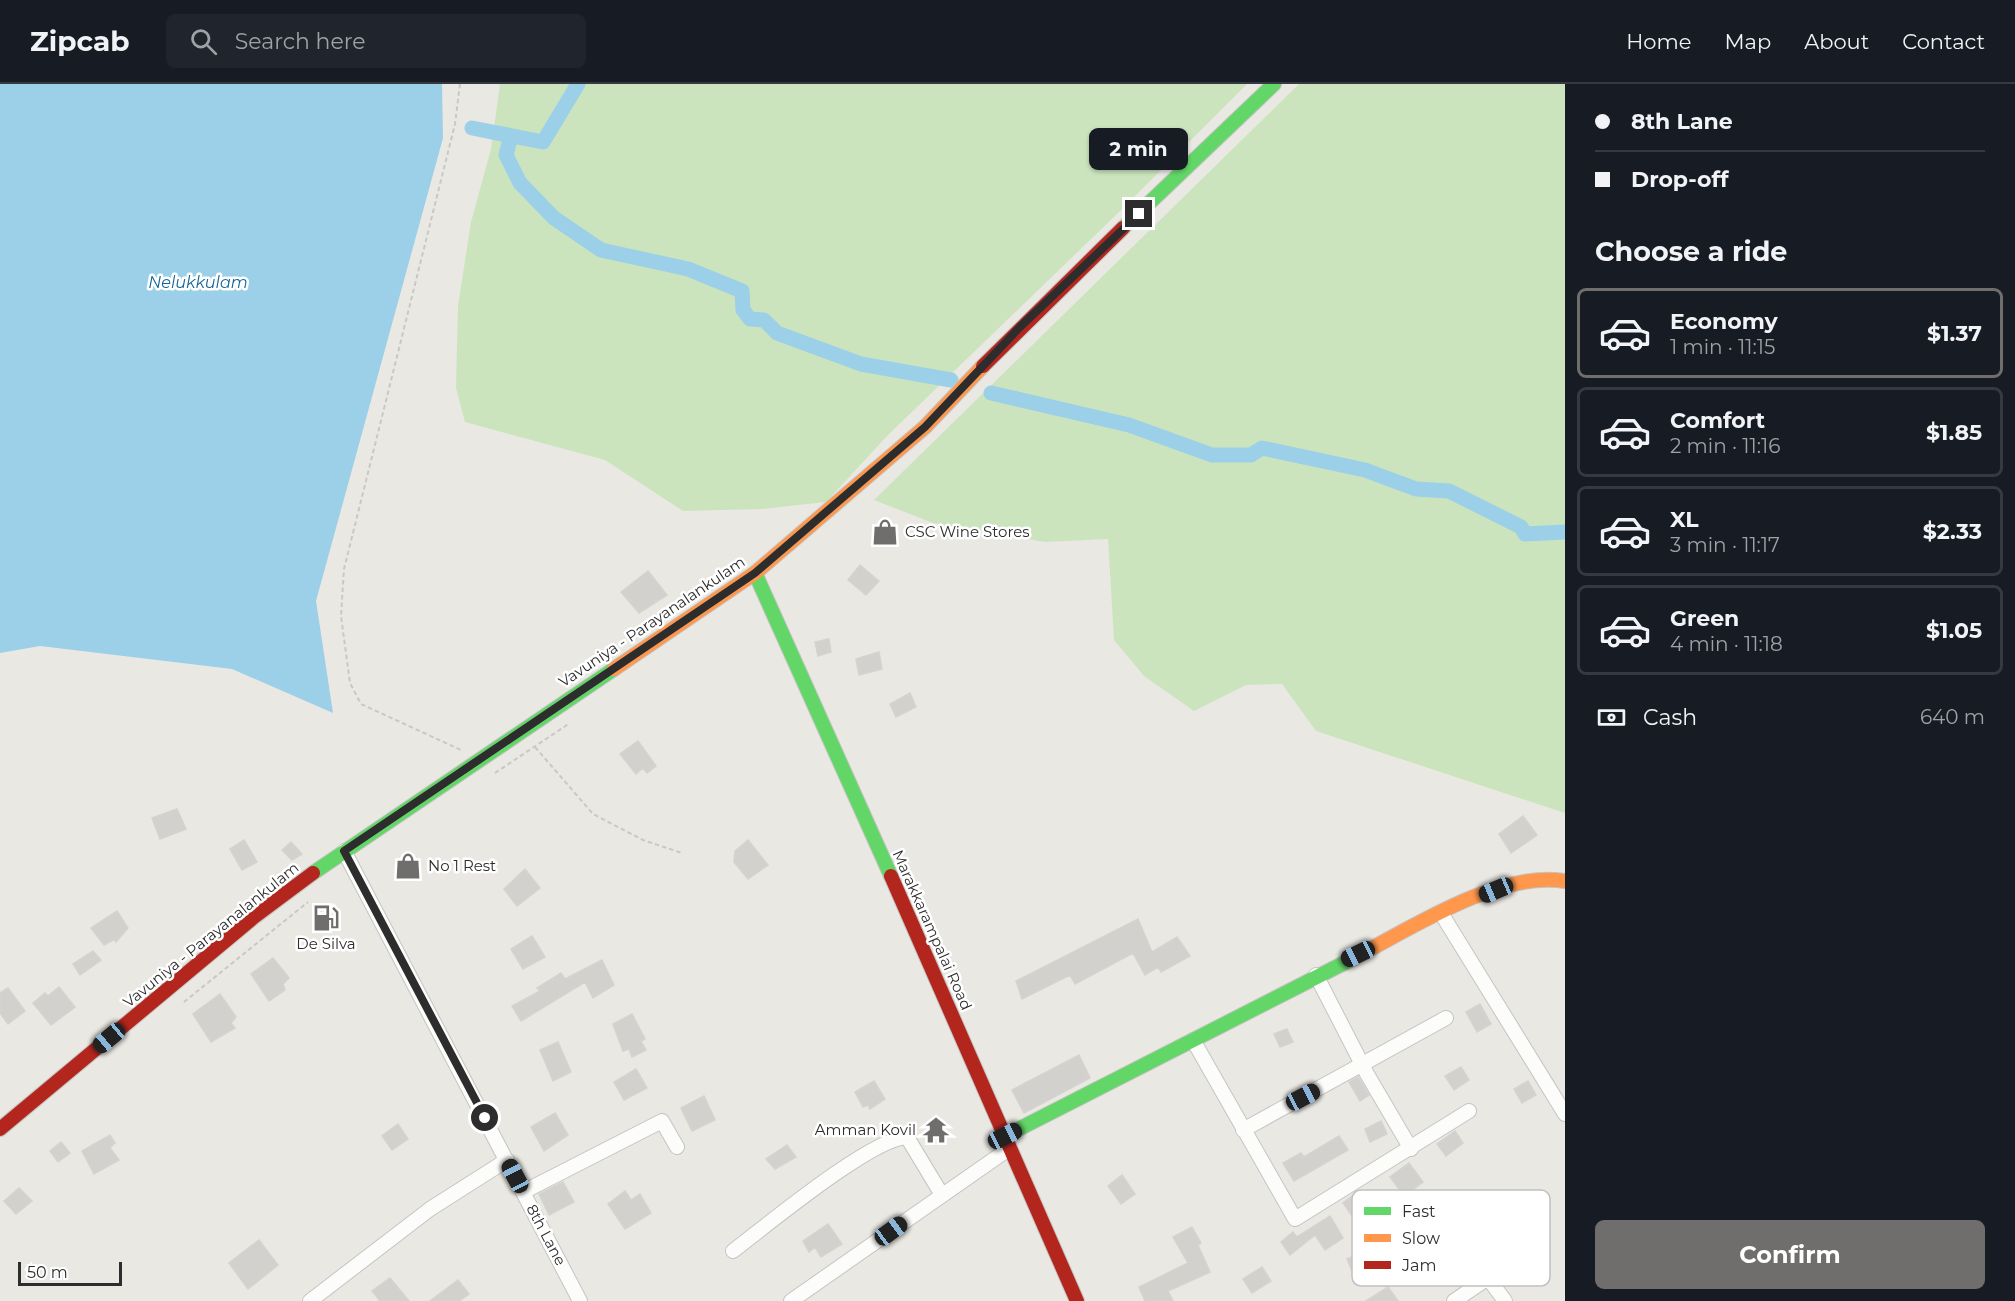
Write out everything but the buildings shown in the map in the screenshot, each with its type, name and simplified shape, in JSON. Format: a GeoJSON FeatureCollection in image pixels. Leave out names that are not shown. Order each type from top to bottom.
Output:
{"type":"FeatureCollection","features":[{"type":"Feature","properties":{"kind":"main road","name":"Vavuniya - Parayanalankulam"},"geometry":{"type":"LineString","coordinates":[[0,1129],[254,917],[344,851],[755,573],[925,427],[1020,327],[1274,84]]}},
{"type":"Feature","properties":{"kind":"main road","name":"Marakkarampalai Road"},"geometry":{"type":"LineString","coordinates":[[755,573],[838,754],[1077,1301]]}},
{"type":"Feature","properties":{"kind":"main road"},"geometry":{"type":"LineString","coordinates":[[1008,1142],[1316,975],[1442,913],[1514,882],[1553,877],[1565,881]]}},
{"type":"Feature","properties":{"kind":"street","name":"8th Lane"},"geometry":{"type":"LineString","coordinates":[[344,851],[580,1301]]}},
{"type":"Feature","properties":{"kind":"street"},"geometry":{"type":"LineString","coordinates":[[1442,913],[1565,1114]]}},
{"type":"Feature","properties":{"kind":"street"},"geometry":{"type":"LineString","coordinates":[[1316,975],[1363,1065],[1411,1149]]}},
{"type":"Feature","properties":{"kind":"street"},"geometry":{"type":"LineString","coordinates":[[1243,1130],[1446,1018]]}},
{"type":"Feature","properties":{"kind":"street"},"geometry":{"type":"LineString","coordinates":[[1193,1040],[1295,1220],[1469,1111]]}},
{"type":"Feature","properties":{"kind":"street"},"geometry":{"type":"LineString","coordinates":[[524,1192],[662,1121],[676,1147]]}},
{"type":"Feature","properties":{"kind":"street"},"geometry":{"type":"LineString","coordinates":[[733,1251],[841,1170],[895,1137],[907,1137],[942,1195]]}},
{"type":"Feature","properties":{"kind":"street"},"geometry":{"type":"LineString","coordinates":[[791,1301],[942,1195],[1008,1142]]}},
{"type":"Feature","properties":{"kind":"street"},"geometry":{"type":"LineString","coordinates":[[309,1301],[430,1209],[507,1160]]}},
{"type":"Feature","properties":{"kind":"street"},"geometry":{"type":"LineString","coordinates":[[1454,1301],[1476,1286]]}},
{"type":"Feature","properties":{"kind":"street"},"geometry":{"type":"LineString","coordinates":[[1494,1286],[1505,1300]]}},
{"type":"Feature","properties":{"kind":"path"},"geometry":{"type":"LineString","coordinates":[[460,84],[455,124],[344,569],[341,616],[350,683],[361,704],[480,759]]}},
{"type":"Feature","properties":{"kind":"path"},"geometry":{"type":"LineString","coordinates":[[487,779],[573,721]]}},
{"type":"Feature","properties":{"kind":"path"},"geometry":{"type":"LineString","coordinates":[[535,747],[593,814],[643,840],[682,853]]}},
{"type":"Feature","properties":{"kind":"path"},"geometry":{"type":"LineString","coordinates":[[178,1006],[316,896]]}},
{"type":"Feature","properties":{"kind":"green space"},"geometry":{"type":"Polygon","coordinates":[[[500,84],[1247,84],[1118,213],[888,435],[826,502],[762,509],[683,511],[605,460],[465,422],[456,388],[458,306],[471,222],[491,149],[500,84]]]}},
{"type":"Feature","properties":{"kind":"green space"},"geometry":{"type":"Polygon","coordinates":[[[1299,84],[1565,84],[1565,813],[1316,731],[1282,684],[1246,685],[1194,711],[1144,676],[1114,640],[1108,539],[1045,542],[933,523],[874,500],[1299,84]]]}},
{"type":"Feature","properties":{"kind":"water","name":"Nelukkulam"},"geometry":{"type":"Polygon","coordinates":[[[0,84],[442,84],[443,138],[316,601],[333,713],[232,669],[40,646],[0,653],[0,84]]]}},
{"type":"Feature","properties":{"kind":"waterway"},"geometry":{"type":"LineString","coordinates":[[472,128],[543,142],[578,84]]}},
{"type":"Feature","properties":{"kind":"waterway"},"geometry":{"type":"LineString","coordinates":[[511,136],[506,155],[520,183],[554,218],[601,250],[688,269],[742,291],[743,310],[750,319],[764,320],[777,333],[861,364],[951,380]]}},
{"type":"Feature","properties":{"kind":"waterway"},"geometry":{"type":"LineString","coordinates":[[991,393],[1129,425],[1212,455],[1251,455],[1262,448],[1365,470],[1416,489],[1449,491],[1521,527],[1525,534],[1565,532]]}},
{"type":"Feature","properties":{"kind":"traffic: fast"},"geometry":{"type":"LineString","coordinates":[[1123,228],[1274,84]]}},
{"type":"Feature","properties":{"kind":"traffic: fast"},"geometry":{"type":"LineString","coordinates":[[755,573],[891,876]]}},
{"type":"Feature","properties":{"kind":"traffic: fast"},"geometry":{"type":"LineString","coordinates":[[313,873],[614,669]]}},
{"type":"Feature","properties":{"kind":"traffic: fast"},"geometry":{"type":"LineString","coordinates":[[1005,1136],[1354,958]]}},
{"type":"Feature","properties":{"kind":"traffic: slow"},"geometry":{"type":"LineString","coordinates":[[614,669],[755,573],[925,427],[983,366]]}},
{"type":"Feature","properties":{"kind":"traffic: slow"},"geometry":{"type":"LineString","coordinates":[[1354,958],[1456,904],[1485,893],[1513,884],[1540,880],[1565,881]]}},
{"type":"Feature","properties":{"kind":"traffic: jam"},"geometry":{"type":"LineString","coordinates":[[983,366],[1123,228]]}},
{"type":"Feature","properties":{"kind":"traffic: jam"},"geometry":{"type":"LineString","coordinates":[[0,1129],[254,917],[313,873]]}},
{"type":"Feature","properties":{"kind":"traffic: jam"},"geometry":{"type":"LineString","coordinates":[[891,876],[1077,1301]]}},
{"type":"Feature","properties":{"kind":"place","name":"CSC Wine Stores"},"geometry":{"type":"Point","coordinates":[885,532]}},
{"type":"Feature","properties":{"kind":"place","name":"No 1 Rest"},"geometry":{"type":"Point","coordinates":[408,866]}},
{"type":"Feature","properties":{"kind":"place","name":"De Silva"},"geometry":{"type":"Point","coordinates":[326,918]}},
{"type":"Feature","properties":{"kind":"place","name":"Amman Kovil"},"geometry":{"type":"Point","coordinates":[936,1130]}},
{"type":"Feature","properties":{"kind":"route"},"geometry":{"type":"LineString","coordinates":[[485,1118],[344,851],[755,573],[925,427],[1020,327],[1139,214]]}}]}
